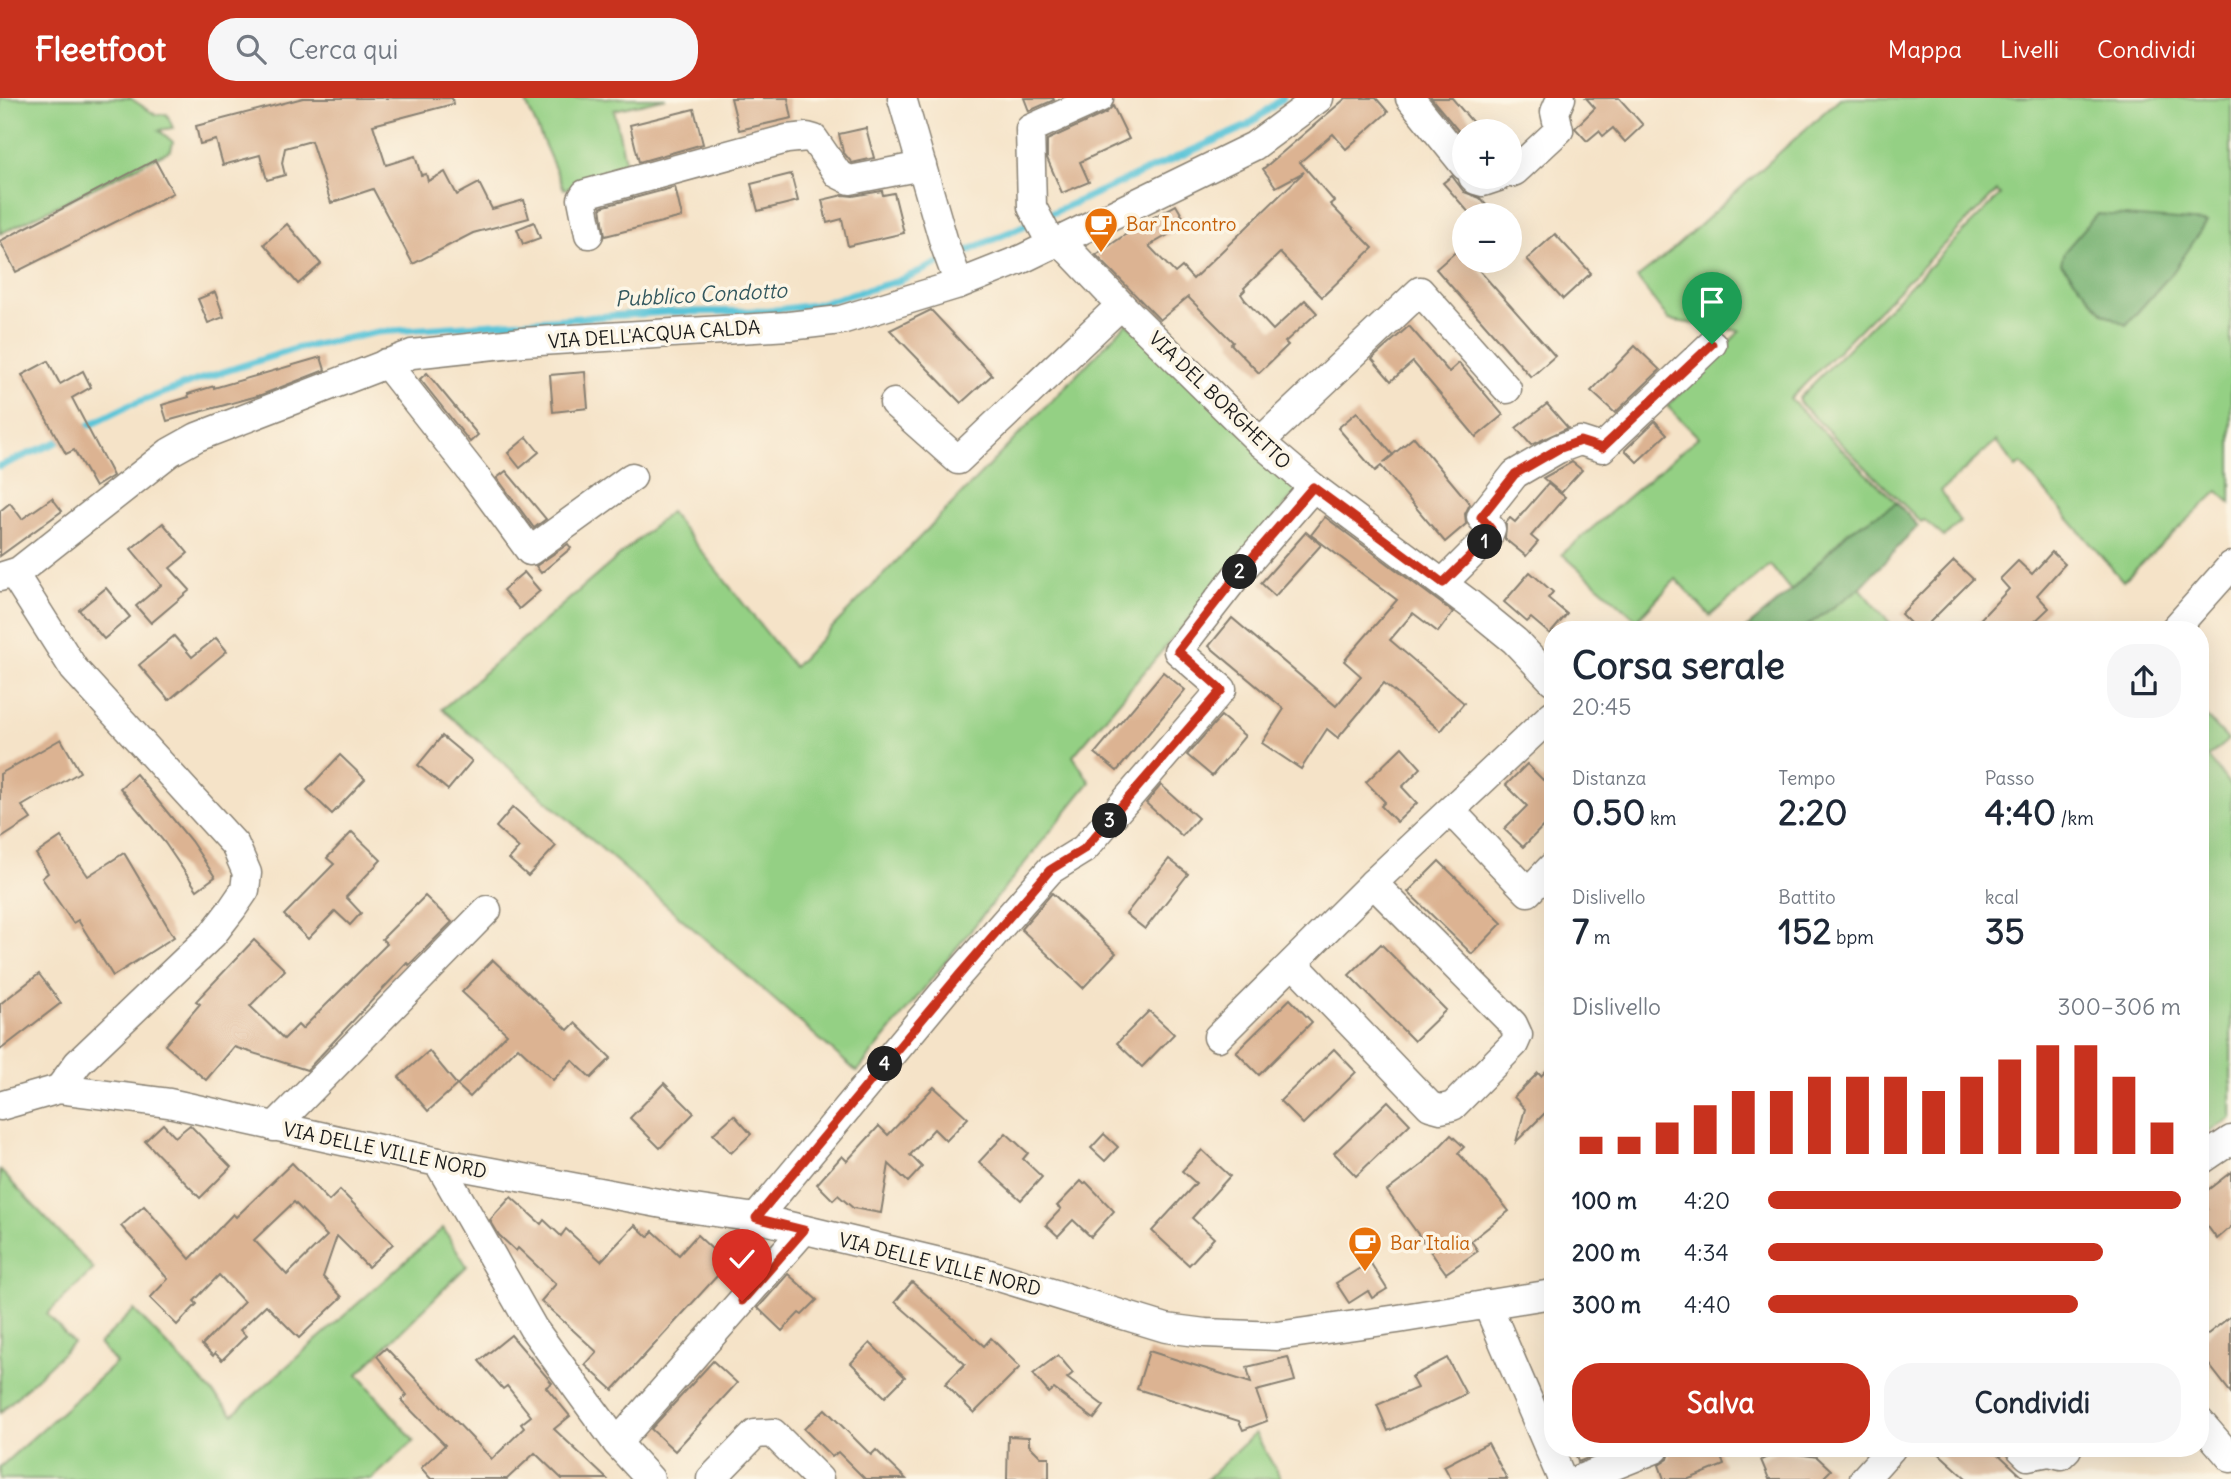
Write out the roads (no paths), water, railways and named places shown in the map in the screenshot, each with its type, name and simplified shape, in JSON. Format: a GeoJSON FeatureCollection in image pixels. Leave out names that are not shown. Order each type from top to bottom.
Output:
{"type":"FeatureCollection","features":[{"type":"Feature","properties":{"kind":"street"},"geometry":{"type":"LineString","coordinates":[[902,98],[945,246],[959,284]]}},
{"type":"Feature","properties":{"kind":"street"},"geometry":{"type":"LineString","coordinates":[[1048,232],[1032,207],[1031,129],[1099,98]]}},
{"type":"Feature","properties":{"kind":"street","name":"VIA DELL'ACQUA CALDA"},"geometry":{"type":"LineString","coordinates":[[7,575],[170,452],[197,437],[386,363],[412,354],[523,342],[789,326],[841,320],[959,284],[1048,232],[1254,146],[1319,98]]}},
{"type":"Feature","properties":{"kind":"street"},"geometry":{"type":"LineString","coordinates":[[1410,98],[1452,150]]}},
{"type":"Feature","properties":{"kind":"street"},"geometry":{"type":"LineString","coordinates":[[1522,164],[1559,130],[1555,112],[1560,98]]}},
{"type":"Feature","properties":{"kind":"street"},"geometry":{"type":"LineString","coordinates":[[589,234],[582,199],[585,194],[787,139],[814,139],[838,174],[850,180],[922,166]]}},
{"type":"Feature","properties":{"kind":"street","name":"VIA DEL BORGHETTO"},"geometry":{"type":"LineString","coordinates":[[1048,232],[1260,442],[1313,487],[1443,583],[1515,641],[1544,672]]}},
{"type":"Feature","properties":{"kind":"street"},"geometry":{"type":"LineString","coordinates":[[1260,442],[1420,291],[1507,389]]}},
{"type":"Feature","properties":{"kind":"street"},"geometry":{"type":"LineString","coordinates":[[894,403],[958,460],[1121,305]]}},
{"type":"Feature","properties":{"kind":"street"},"geometry":{"type":"LineString","coordinates":[[1443,583],[1488,539],[1491,529],[1481,517],[1515,474],[1558,449],[1580,441],[1602,448],[1712,344]]}},
{"type":"Feature","properties":{"kind":"street"},"geometry":{"type":"LineString","coordinates":[[386,363],[530,551],[632,477]]}},
{"type":"Feature","properties":{"kind":"street"},"geometry":{"type":"LineString","coordinates":[[756,1218],[1050,870],[1084,849],[1222,690],[1178,651],[1238,574],[1313,487]]}},
{"type":"Feature","properties":{"kind":"street"},"geometry":{"type":"LineString","coordinates":[[2182,621],[2231,566]]}},
{"type":"Feature","properties":{"kind":"street"},"geometry":{"type":"LineString","coordinates":[[7,575],[74,669],[235,845],[247,873],[245,890],[212,935],[78,1063],[59,1089]]}},
{"type":"Feature","properties":{"kind":"street"},"geometry":{"type":"LineString","coordinates":[[1218,1037],[1373,883],[1544,724]]}},
{"type":"Feature","properties":{"kind":"street"},"geometry":{"type":"LineString","coordinates":[[1451,811],[1528,892],[1544,875]]}},
{"type":"Feature","properties":{"kind":"street"},"geometry":{"type":"LineString","coordinates":[[1293,963],[1430,1106],[1441,1109],[1453,1105],[1514,1044],[1518,1035],[1513,1024],[1373,883]]}},
{"type":"Feature","properties":{"kind":"street"},"geometry":{"type":"LineString","coordinates":[[274,1127],[487,910]]}},
{"type":"Feature","properties":{"kind":"street","name":"VIA DELLE VILLE NORD"},"geometry":{"type":"LineString","coordinates":[[0,1106],[59,1089],[169,1102],[438,1163],[674,1206],[756,1218],[986,1273],[1166,1328],[1221,1335],[1277,1336],[1544,1295]]}},
{"type":"Feature","properties":{"kind":"street"},"geometry":{"type":"LineString","coordinates":[[2209,1155],[2230,1142]]}},
{"type":"Feature","properties":{"kind":"street"},"geometry":{"type":"LineString","coordinates":[[438,1163],[533,1328],[617,1443],[650,1479]]}},
{"type":"Feature","properties":{"kind":"street"},"geometry":{"type":"LineString","coordinates":[[617,1443],[804,1230]]}},
{"type":"Feature","properties":{"kind":"street"},"geometry":{"type":"LineString","coordinates":[[1487,1304],[1544,1437]]}},
{"type":"Feature","properties":{"kind":"street"},"geometry":{"type":"LineString","coordinates":[[2209,1432],[2231,1458]]}},
{"type":"Feature","properties":{"kind":"street"},"geometry":{"type":"LineString","coordinates":[[711,1479],[755,1434],[773,1433],[820,1479]]}},
{"type":"Feature","properties":{"kind":"street"},"geometry":{"type":"LineString","coordinates":[[1553,1457],[1562,1479]]}},
{"type":"Feature","properties":{"kind":"street"},"geometry":{"type":"LineString","coordinates":[[1580,1479],[1635,1457]]}},
{"type":"Feature","properties":{"kind":"street"},"geometry":{"type":"LineString","coordinates":[[1864,1479],[1884,1457]]}},
{"type":"Feature","properties":{"kind":"waterway","name":"Pubblico Condotto"},"geometry":{"type":"LineString","coordinates":[[1043,217],[1247,126],[1283,98]]}},
{"type":"Feature","properties":{"kind":"waterway","name":"Pubblico Condotto"},"geometry":{"type":"LineString","coordinates":[[954,257],[1032,222]]}},
{"type":"Feature","properties":{"kind":"waterway","name":"Pubblico Condotto"},"geometry":{"type":"LineString","coordinates":[[90,425],[128,406],[198,380],[295,349],[378,332],[668,312],[768,311],[814,305],[898,281],[943,261]]}},
{"type":"Feature","properties":{"kind":"waterway","name":"Pubblico Condotto"},"geometry":{"type":"LineString","coordinates":[[0,466],[57,442]]}},
{"type":"Feature","properties":{"kind":"place","name":"Bar Incontro"},"geometry":{"type":"Point","coordinates":[1101,254]}},
{"type":"Feature","properties":{"kind":"place","name":"Bar Italia"},"geometry":{"type":"Point","coordinates":[1365,1273]}}]}
